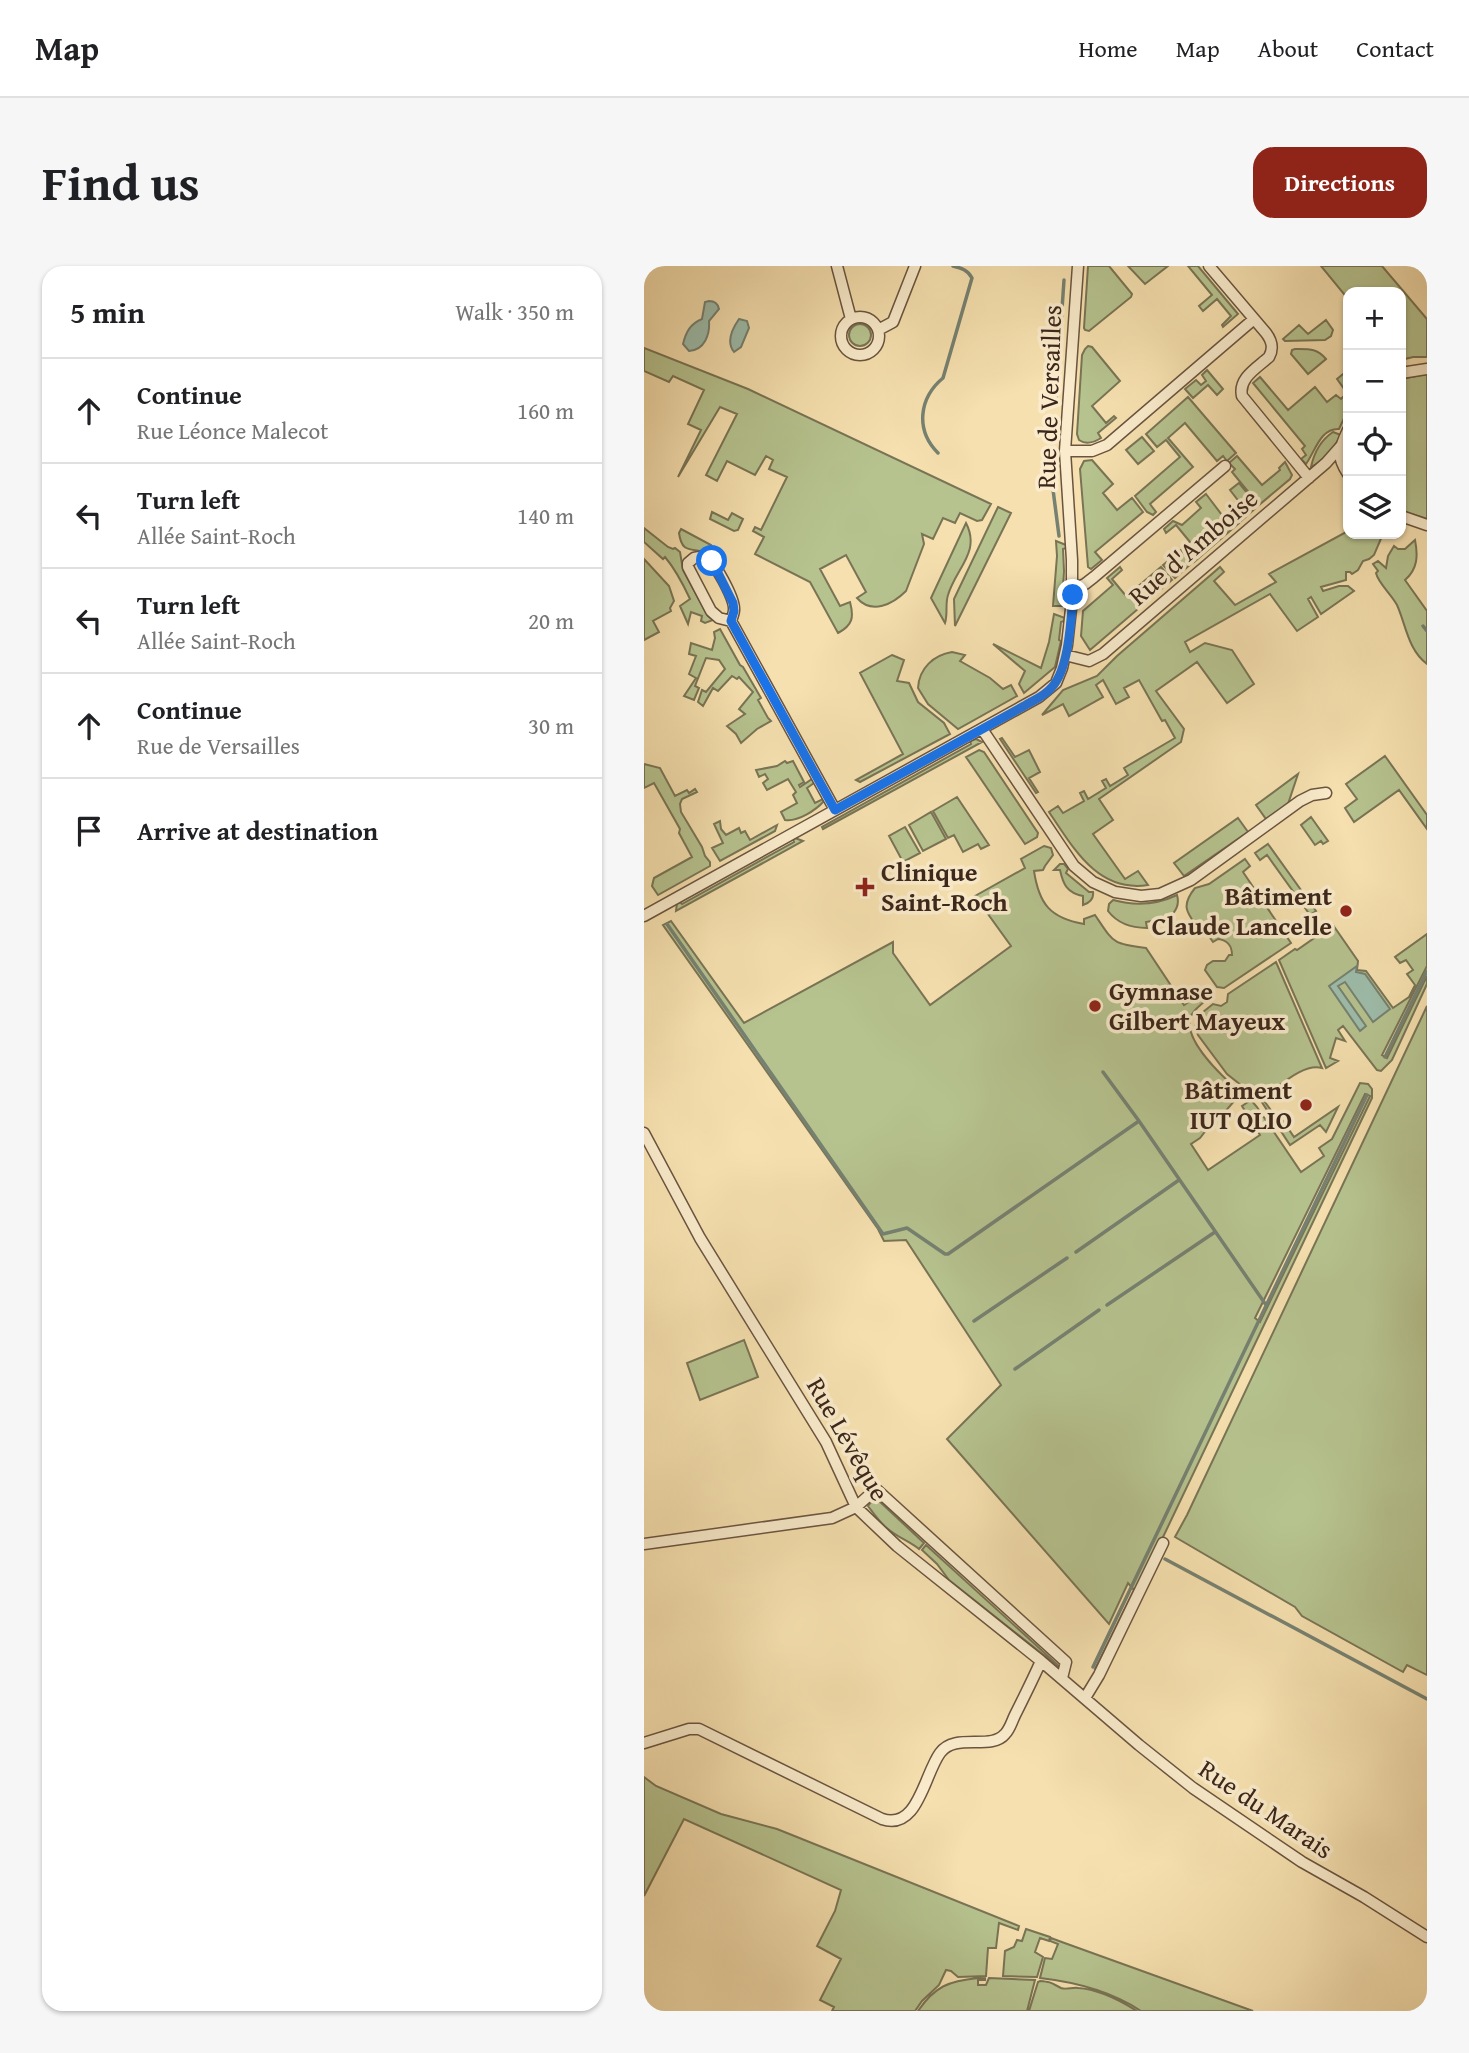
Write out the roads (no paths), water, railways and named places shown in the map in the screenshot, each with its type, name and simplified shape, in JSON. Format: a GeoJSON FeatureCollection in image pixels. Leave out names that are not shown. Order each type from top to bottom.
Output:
{"type":"FeatureCollection","features":[{"type":"Feature","properties":{"kind":"street"},"geometry":{"type":"LineString","coordinates":[[837,266],[851,319]]}},
{"type":"Feature","properties":{"kind":"street"},"geometry":{"type":"LineString","coordinates":[[878,330],[893,322],[915,266]]}},
{"type":"Feature","properties":{"kind":"street","name":"Rue de Versailles"},"geometry":{"type":"LineString","coordinates":[[644,916],[1039,697],[1051,688],[1059,677],[1065,655],[1073,589],[1065,452],[1078,266]]}},
{"type":"Feature","properties":{"kind":"street"},"geometry":{"type":"LineString","coordinates":[[1209,266],[1270,338],[1272,348],[1269,357],[1244,379],[1240,390],[1242,396],[1309,478]]}},
{"type":"Feature","properties":{"kind":"street"},"geometry":{"type":"LineString","coordinates":[[867,318],[878,330],[874,348],[867,353],[853,353],[845,348],[841,339],[842,330],[851,319],[867,318]]}},
{"type":"Feature","properties":{"kind":"street"},"geometry":{"type":"LineString","coordinates":[[1065,452],[1092,451],[1107,445],[1254,319]]}},
{"type":"Feature","properties":{"kind":"street"},"geometry":{"type":"LineString","coordinates":[[1406,372],[1427,369]]}},
{"type":"Feature","properties":{"kind":"street"},"geometry":{"type":"LineString","coordinates":[[1343,441],[1340,460],[1343,465]]}},
{"type":"Feature","properties":{"kind":"street","name":"Rue d'Amboise"},"geometry":{"type":"LineString","coordinates":[[1065,655],[1085,661],[1094,660],[1104,654],[1309,478],[1341,446]]}},
{"type":"Feature","properties":{"kind":"street"},"geometry":{"type":"LineString","coordinates":[[1073,589],[1094,577],[1225,466]]}},
{"type":"Feature","properties":{"kind":"street"},"geometry":{"type":"LineString","coordinates":[[1406,518],[1427,525]]}},
{"type":"Feature","properties":{"kind":"street"},"geometry":{"type":"LineString","coordinates":[[731,621],[719,618],[708,608],[688,567],[688,563],[694,558],[705,556],[712,561],[733,603],[731,621],[835,810]]}},
{"type":"Feature","properties":{"kind":"street"},"geometry":{"type":"LineString","coordinates":[[982,729],[1074,866],[1093,882],[1122,894],[1150,896],[1180,886],[1300,801],[1312,795],[1326,793]]}},
{"type":"Feature","properties":{"kind":"street","name":"Rue Lévêque"},"geometry":{"type":"LineString","coordinates":[[644,1133],[700,1238],[826,1442],[856,1507],[897,1546],[1088,1701]]}},
{"type":"Feature","properties":{"kind":"street"},"geometry":{"type":"LineString","coordinates":[[644,1544],[824,1520],[856,1507],[876,1489],[1066,1662],[1062,1678]]}},
{"type":"Feature","properties":{"kind":"street"},"geometry":{"type":"LineString","coordinates":[[1088,1701],[1163,1543]]}},
{"type":"Feature","properties":{"kind":"street"},"geometry":{"type":"LineString","coordinates":[[644,1743],[689,1729],[699,1729],[882,1819],[897,1821],[910,1813],[945,1748],[955,1743],[998,1739],[1006,1733],[1041,1661]]}},
{"type":"Feature","properties":{"kind":"street","name":"Rue du Marais"},"geometry":{"type":"LineString","coordinates":[[1088,1701],[1163,1765],[1227,1812],[1302,1862],[1427,1937]]}},
{"type":"Feature","properties":{"kind":"waterway"},"geometry":{"type":"LineString","coordinates":[[938,453],[926,434],[923,414],[929,395],[943,378],[972,278],[966,271],[953,266]]}},
{"type":"Feature","properties":{"kind":"waterway"},"geometry":{"type":"LineString","coordinates":[[1056,397],[1064,280]]}},
{"type":"Feature","properties":{"kind":"waterway"},"geometry":{"type":"LineString","coordinates":[[1051,474],[1059,536]]}},
{"type":"Feature","properties":{"kind":"waterway"},"geometry":{"type":"LineString","coordinates":[[1423,626],[1427,631]]}},
{"type":"Feature","properties":{"kind":"waterway"},"geometry":{"type":"LineString","coordinates":[[667,924],[883,1234],[907,1228],[948,1254],[1139,1121],[1103,1072]]}},
{"type":"Feature","properties":{"kind":"waterway"},"geometry":{"type":"LineString","coordinates":[[1385,1057],[1427,971]]}},
{"type":"Feature","properties":{"kind":"waterway"},"geometry":{"type":"LineString","coordinates":[[1093,1667],[1367,1095]]}},
{"type":"Feature","properties":{"kind":"waterway"},"geometry":{"type":"LineString","coordinates":[[1139,1121],[1266,1305]]}},
{"type":"Feature","properties":{"kind":"waterway"},"geometry":{"type":"LineString","coordinates":[[1076,1252],[1179,1180]]}},
{"type":"Feature","properties":{"kind":"waterway"},"geometry":{"type":"LineString","coordinates":[[1107,1305],[1215,1232]]}},
{"type":"Feature","properties":{"kind":"waterway"},"geometry":{"type":"LineString","coordinates":[[974,1321],[1067,1258]]}},
{"type":"Feature","properties":{"kind":"waterway"},"geometry":{"type":"LineString","coordinates":[[1015,1369],[1099,1310]]}},
{"type":"Feature","properties":{"kind":"waterway"},"geometry":{"type":"LineString","coordinates":[[1165,1559],[1427,1699]]}},
{"type":"Feature","properties":{"kind":"place","name":"Clinique Saint-Roch"},"geometry":{"type":"Point","coordinates":[865,887]}},
{"type":"Feature","properties":{"kind":"place","name":"Bâtiment Claude Lancelle"},"geometry":{"type":"Point","coordinates":[1346,911]}},
{"type":"Feature","properties":{"kind":"place","name":"Gymnase Gilbert Mayeux"},"geometry":{"type":"Point","coordinates":[1095,1006]}},
{"type":"Feature","properties":{"kind":"place","name":"Bâtiment IUT QLIO"},"geometry":{"type":"Point","coordinates":[1306,1105]}}]}
